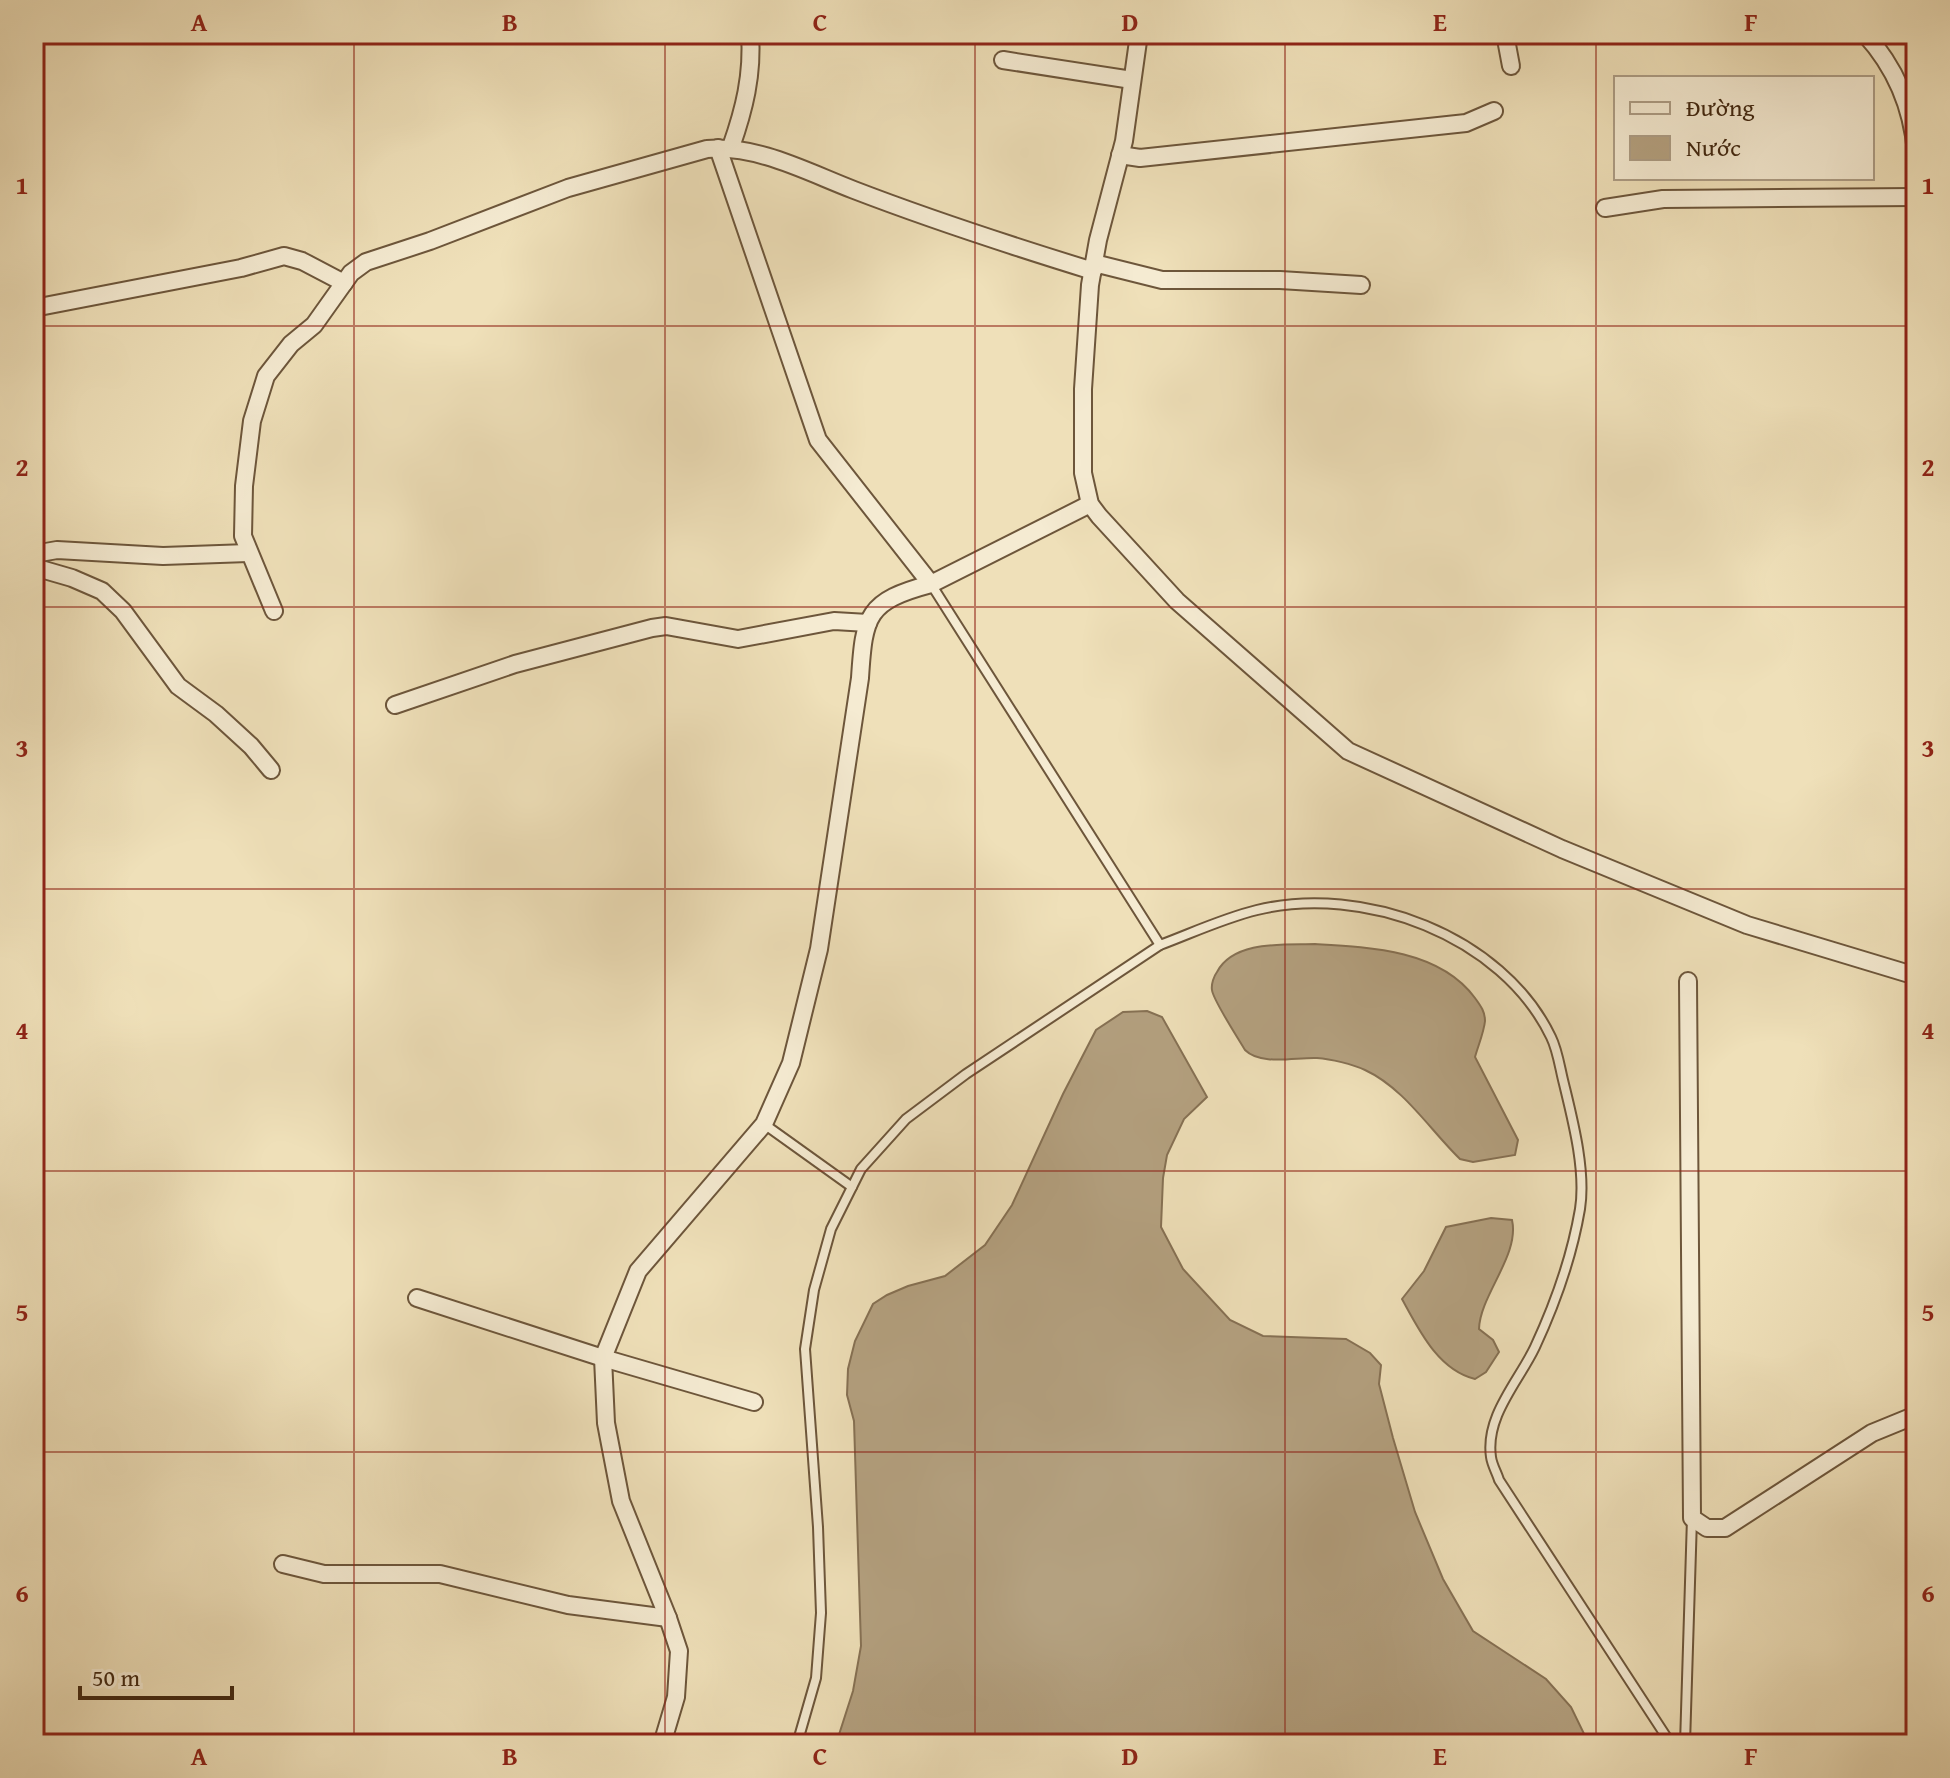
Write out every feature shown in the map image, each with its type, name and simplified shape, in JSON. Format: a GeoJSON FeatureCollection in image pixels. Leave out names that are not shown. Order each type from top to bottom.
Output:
{"type":"FeatureCollection","features":[{"type":"Feature","properties":{"kind":"street"},"geometry":{"type":"LineString","coordinates":[[750,34],[752,55],[746,103],[724,148],[818,440],[931,584]]}},
{"type":"Feature","properties":{"kind":"street"},"geometry":{"type":"LineString","coordinates":[[1139,34],[1120,155],[1093,267],[1082,435],[1083,473],[1090,504],[1177,601],[1348,751],[1562,849],[1747,925],[1916,976]]}},
{"type":"Feature","properties":{"kind":"street"},"geometry":{"type":"LineString","coordinates":[[1505,34],[1511,66]]}},
{"type":"Feature","properties":{"kind":"street"},"geometry":{"type":"LineString","coordinates":[[1865,34],[1898,80],[1914,130],[1916,152]]}},
{"type":"Feature","properties":{"kind":"street"},"geometry":{"type":"LineString","coordinates":[[1003,60],[1132,80]]}},
{"type":"Feature","properties":{"kind":"street"},"geometry":{"type":"LineString","coordinates":[[1120,155],[1140,158],[1466,123],[1494,111]]}},
{"type":"Feature","properties":{"kind":"street"},"geometry":{"type":"LineString","coordinates":[[274,611],[243,536],[244,486],[252,421],[266,376],[291,344],[314,325],[351,273],[366,262],[568,188],[707,149],[724,148],[789,164],[987,239],[1148,279],[1280,280],[1361,285]]}},
{"type":"Feature","properties":{"kind":"street"},"geometry":{"type":"LineString","coordinates":[[1605,208],[1663,199],[1916,197]]}},
{"type":"Feature","properties":{"kind":"street"},"geometry":{"type":"LineString","coordinates":[[34,308],[241,268],[284,256],[302,261],[344,283]]}},
{"type":"Feature","properties":{"kind":"street"},"geometry":{"type":"LineString","coordinates":[[662,1744],[676,1697],[679,1651],[621,1501],[606,1423],[603,1358],[638,1271],[764,1124],[791,1063],[814,974],[837,844],[860,678],[863,633],[873,612],[904,591],[931,584],[1090,504]]}},
{"type":"Feature","properties":{"kind":"street"},"geometry":{"type":"LineString","coordinates":[[34,554],[57,550],[163,556],[248,553]]}},
{"type":"Feature","properties":{"kind":"street"},"geometry":{"type":"LineString","coordinates":[[34,567],[102,591],[123,611],[178,686],[216,714],[251,746],[271,770]]}},
{"type":"Feature","properties":{"kind":"street"},"geometry":{"type":"LineString","coordinates":[[395,705],[515,664],[652,628],[666,626],[738,639],[834,621],[868,623]]}},
{"type":"Feature","properties":{"kind":"street"},"geometry":{"type":"LineString","coordinates":[[1688,981],[1692,1518],[1707,1528],[1725,1528],[1872,1433],[1916,1415]]}},
{"type":"Feature","properties":{"kind":"street"},"geometry":{"type":"LineString","coordinates":[[417,1298],[603,1358],[754,1402]]}},
{"type":"Feature","properties":{"kind":"street"},"geometry":{"type":"LineString","coordinates":[[283,1564],[324,1574],[440,1574],[568,1605],[668,1618]]}},
{"type":"Feature","properties":{"kind":"lane"},"geometry":{"type":"LineString","coordinates":[[931,584],[1160,945]]}},
{"type":"Feature","properties":{"kind":"lane"},"geometry":{"type":"LineString","coordinates":[[797,1744],[816,1678],[821,1613],[805,1349],[814,1290],[831,1229],[861,1169],[906,1119],[988,1059],[1160,945],[1257,910],[1306,903],[1365,906],[1441,932],[1491,961],[1520,990],[1552,1038],[1578,1139],[1580,1207],[1561,1284],[1534,1348],[1497,1413],[1491,1457],[1499,1480],[1671,1744]]}},
{"type":"Feature","properties":{"kind":"lane"},"geometry":{"type":"LineString","coordinates":[[764,1124],[852,1187]]}},
{"type":"Feature","properties":{"kind":"lane"},"geometry":{"type":"LineString","coordinates":[[1685,1744],[1692,1518]]}},
{"type":"Feature","properties":{"kind":"water"},"geometry":{"type":"Polygon","coordinates":[[[1315,944],[1402,954],[1443,970],[1460,982],[1484,1014],[1485,1021],[1475,1057],[1518,1140],[1515,1155],[1473,1162],[1460,1159],[1392,1087],[1360,1068],[1317,1058],[1260,1058],[1245,1050],[1213,995],[1212,985],[1216,974],[1235,954],[1248,949],[1315,944]]]}},
{"type":"Feature","properties":{"kind":"water"},"geometry":{"type":"Polygon","coordinates":[[[1147,1011],[1162,1017],[1207,1097],[1184,1119],[1167,1155],[1163,1178],[1161,1227],[1183,1269],[1230,1320],[1263,1336],[1346,1339],[1370,1353],[1381,1365],[1379,1384],[1393,1438],[1415,1512],[1443,1579],[1473,1631],[1546,1679],[1571,1707],[1589,1744],[836,1744],[853,1691],[861,1646],[854,1421],[847,1395],[848,1369],[855,1341],[873,1304],[908,1286],[945,1276],[985,1245],[1012,1205],[1096,1030],[1123,1012],[1147,1011]]]}},
{"type":"Feature","properties":{"kind":"water"},"geometry":{"type":"Polygon","coordinates":[[[1491,1218],[1512,1220],[1513,1233],[1505,1261],[1481,1316],[1479,1329],[1493,1340],[1499,1352],[1486,1372],[1475,1379],[1450,1367],[1440,1358],[1402,1299],[1424,1271],[1446,1227],[1491,1218]]]}}]}
